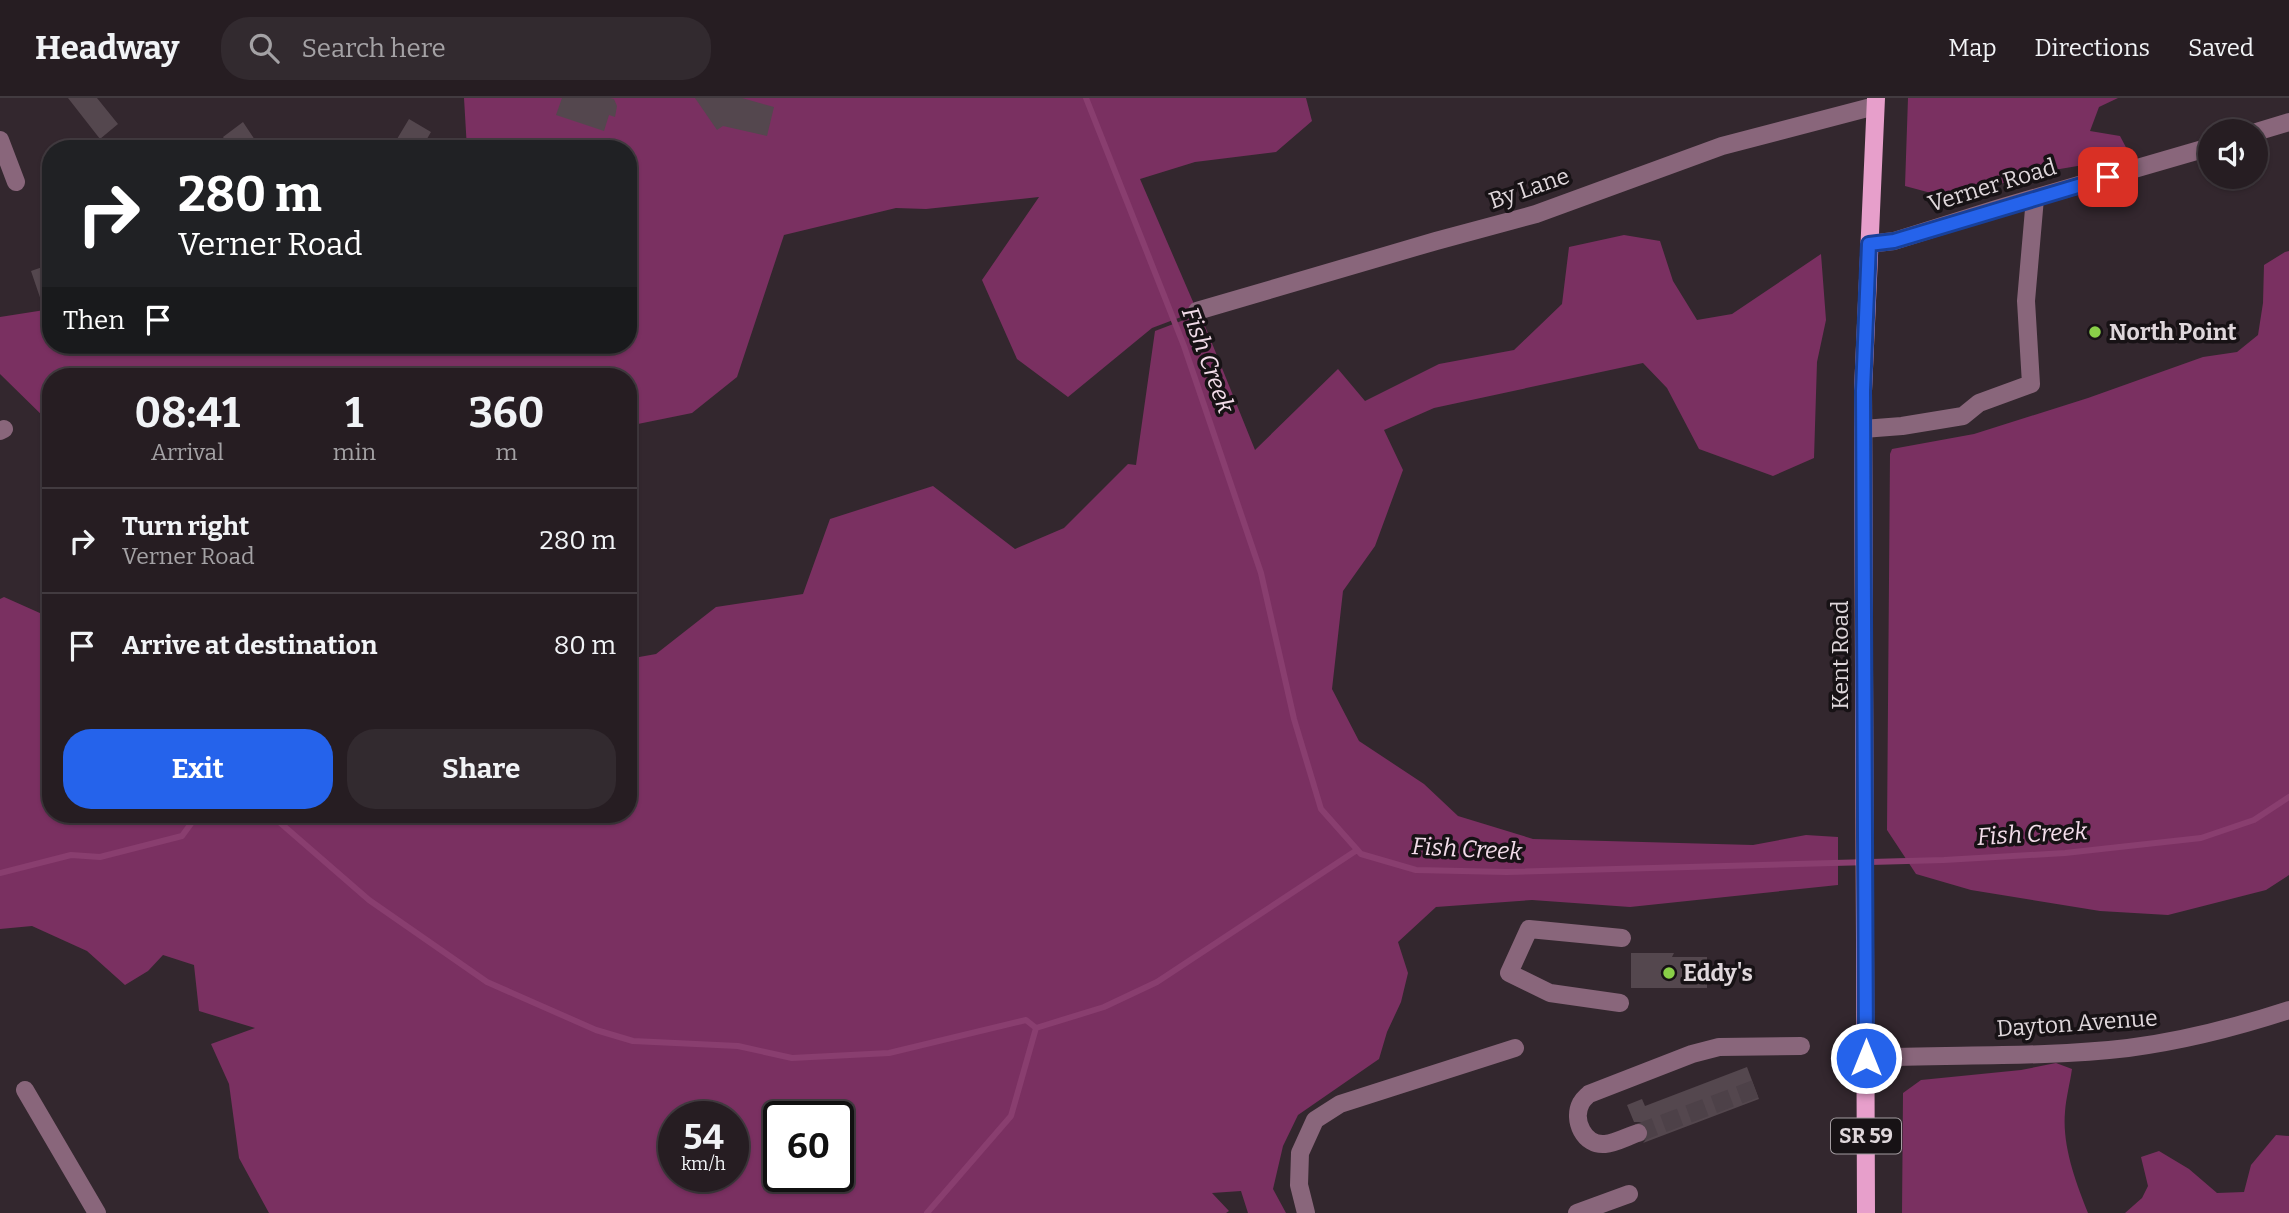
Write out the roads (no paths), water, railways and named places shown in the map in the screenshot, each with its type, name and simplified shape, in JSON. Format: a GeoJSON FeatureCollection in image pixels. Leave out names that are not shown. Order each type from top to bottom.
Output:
{"type":"FeatureCollection","features":[{"type":"Feature","properties":{"kind":"main road","name":"Kent Road"},"geometry":{"type":"LineString","coordinates":[[1866,1213],[1863,429],[1876,102]]}},
{"type":"Feature","properties":{"kind":"street","name":"By Lane"},"geometry":{"type":"LineString","coordinates":[[1197,311],[1536,214],[1722,146],[1876,102]]}},
{"type":"Feature","properties":{"kind":"street"},"geometry":{"type":"LineString","coordinates":[[2268,128],[2289,122]]}},
{"type":"Feature","properties":{"kind":"street"},"geometry":{"type":"LineString","coordinates":[[0,140],[16,181]]}},
{"type":"Feature","properties":{"kind":"street","name":"Verner Road"},"geometry":{"type":"LineString","coordinates":[[1869,244],[1894,241],[2198,150]]}},
{"type":"Feature","properties":{"kind":"street"},"geometry":{"type":"LineString","coordinates":[[1863,429],[1963,416],[1979,403],[2031,384],[2026,302],[2035,198]]}},
{"type":"Feature","properties":{"kind":"street"},"geometry":{"type":"LineString","coordinates":[[1620,1003],[1550,993],[1509,973],[1529,929],[1622,938]]}},
{"type":"Feature","properties":{"kind":"street","name":"Dayton Avenue"},"geometry":{"type":"LineString","coordinates":[[1866,1058],[2118,1049],[2194,1036],[2289,1010]]}},
{"type":"Feature","properties":{"kind":"street"},"geometry":{"type":"LineString","coordinates":[[1638,1133],[1610,1143],[1592,1142],[1580,1127],[1578,1115],[1581,1103],[1589,1094],[1719,1046],[1801,1046]]}},
{"type":"Feature","properties":{"kind":"street"},"geometry":{"type":"LineString","coordinates":[[1306,1213],[1298,1185],[1300,1153],[1315,1120],[1340,1104],[1515,1048]]}},
{"type":"Feature","properties":{"kind":"street"},"geometry":{"type":"LineString","coordinates":[[25,1090],[97,1213]]}},
{"type":"Feature","properties":{"kind":"street"},"geometry":{"type":"LineString","coordinates":[[1577,1213],[1629,1194]]}},
{"type":"Feature","properties":{"kind":"waterway","name":"Fish Creek"},"geometry":{"type":"LineString","coordinates":[[1086,98],[1184,346],[1261,573],[1294,719],[1321,809],[1361,854],[1416,870],[1507,872],[1944,860],[2065,853],[2201,838],[2254,820],[2289,797]]}},
{"type":"Feature","properties":{"kind":"waterway"},"geometry":{"type":"LineString","coordinates":[[0,873],[71,855],[100,857],[182,836],[191,823]]}},
{"type":"Feature","properties":{"kind":"waterway"},"geometry":{"type":"LineString","coordinates":[[280,823],[369,900],[487,982],[596,1030],[633,1041],[738,1046],[792,1058],[889,1053],[1026,1020],[1036,1028],[1104,1007],[1157,982],[1357,850]]}},
{"type":"Feature","properties":{"kind":"waterway"},"geometry":{"type":"LineString","coordinates":[[927,1213],[1011,1116],[1036,1028]]}},
{"type":"Feature","properties":{"kind":"tunnel"},"geometry":{"type":"LineString","coordinates":[[1638,1133],[1755,1089]]}},
{"type":"Feature","properties":{"kind":"place","name":"North Point"},"geometry":{"type":"Point","coordinates":[2095,332]}},
{"type":"Feature","properties":{"kind":"place","name":"Eddy's"},"geometry":{"type":"Point","coordinates":[1669,973]}}]}
